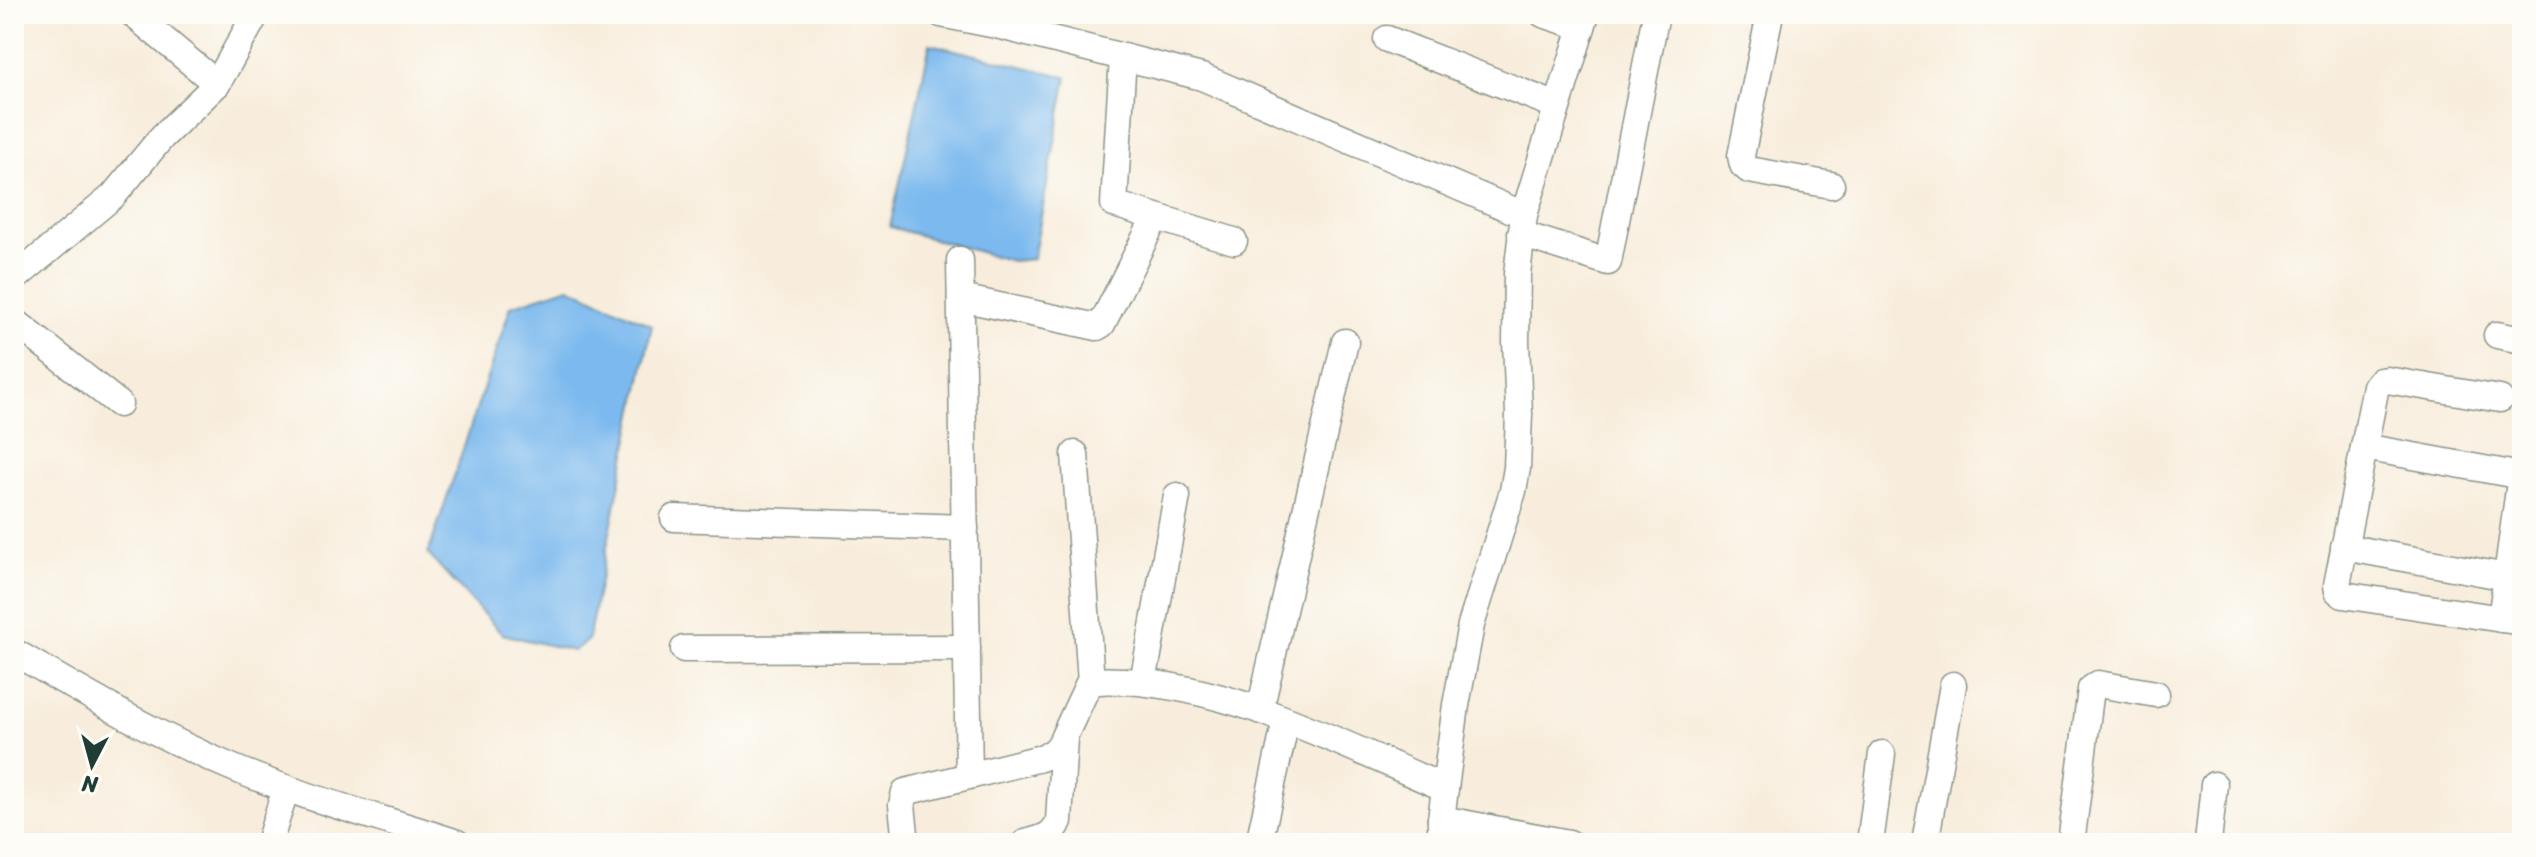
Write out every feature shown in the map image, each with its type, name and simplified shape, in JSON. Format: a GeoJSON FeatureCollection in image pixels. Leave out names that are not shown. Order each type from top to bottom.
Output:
{"type":"FeatureCollection","features":[{"type":"Feature","properties":{"kind":"street"},"geometry":{"type":"LineString","coordinates":[[133,14],[217,84]]}},
{"type":"Feature","properties":{"kind":"street"},"geometry":{"type":"LineString","coordinates":[[14,279],[113,196],[155,146],[217,84],[256,14]]}},
{"type":"Feature","properties":{"kind":"street"},"geometry":{"type":"LineString","coordinates":[[941,14],[1123,57],[1222,85],[1608,262],[1656,14]]}},
{"type":"Feature","properties":{"kind":"street"},"geometry":{"type":"LineString","coordinates":[[1543,14],[1584,21],[1522,224],[1517,314],[1517,468],[1513,491],[1471,625],[1441,831],[1569,843]]}},
{"type":"Feature","properties":{"kind":"street"},"geometry":{"type":"LineString","coordinates":[[1770,14],[1741,156],[1743,165],[1749,170],[1831,185]]}},
{"type":"Feature","properties":{"kind":"street"},"geometry":{"type":"LineString","coordinates":[[1387,39],[1557,106]]}},
{"type":"Feature","properties":{"kind":"street"},"geometry":{"type":"LineString","coordinates":[[1123,57],[1114,204],[1234,241]]}},
{"type":"Feature","properties":{"kind":"street"},"geometry":{"type":"LineString","coordinates":[[961,298],[1097,327],[1102,324],[1155,218]]}},
{"type":"Feature","properties":{"kind":"street"},"geometry":{"type":"LineString","coordinates":[[960,260],[969,775]]}},
{"type":"Feature","properties":{"kind":"street"},"geometry":{"type":"LineString","coordinates":[[14,321],[119,404]]}},
{"type":"Feature","properties":{"kind":"street"},"geometry":{"type":"LineString","coordinates":[[1260,710],[1345,342]]}},
{"type":"Feature","properties":{"kind":"street"},"geometry":{"type":"LineString","coordinates":[[2364,447],[2522,476],[2507,577],[2512,621],[2343,595],[2337,585],[2344,547],[2376,386],[2380,381],[2500,399]]}},
{"type":"Feature","properties":{"kind":"street"},"geometry":{"type":"LineString","coordinates":[[906,843],[902,800],[905,792],[1041,758],[1054,752],[1091,682],[1075,454]]}},
{"type":"Feature","properties":{"kind":"street"},"geometry":{"type":"LineString","coordinates":[[1143,682],[1177,496]]}},
{"type":"Feature","properties":{"kind":"street"},"geometry":{"type":"LineString","coordinates":[[674,518],[965,528]]}},
{"type":"Feature","properties":{"kind":"street"},"geometry":{"type":"LineString","coordinates":[[2344,547],[2507,577]]}},
{"type":"Feature","properties":{"kind":"street"},"geometry":{"type":"LineString","coordinates":[[684,649],[967,648]]}},
{"type":"Feature","properties":{"kind":"street"},"geometry":{"type":"LineString","coordinates":[[14,652],[190,749],[286,788],[457,843]]}},
{"type":"Feature","properties":{"kind":"street"},"geometry":{"type":"LineString","coordinates":[[1091,682],[1143,682],[1220,696],[1445,788]]}},
{"type":"Feature","properties":{"kind":"street"},"geometry":{"type":"LineString","coordinates":[[2071,843],[2091,689],[2098,684],[2156,694]]}},
{"type":"Feature","properties":{"kind":"street"},"geometry":{"type":"LineString","coordinates":[[1925,843],[1953,685]]}},
{"type":"Feature","properties":{"kind":"street"},"geometry":{"type":"LineString","coordinates":[[1259,843],[1286,721]]}},
{"type":"Feature","properties":{"kind":"street"},"geometry":{"type":"LineString","coordinates":[[1025,843],[1048,837],[1056,830],[1064,738]]}},
{"type":"Feature","properties":{"kind":"street"},"geometry":{"type":"LineString","coordinates":[[1870,843],[1882,754]]}},
{"type":"Feature","properties":{"kind":"street"},"geometry":{"type":"LineString","coordinates":[[2208,843],[2214,785]]}},
{"type":"Feature","properties":{"kind":"street"},"geometry":{"type":"LineString","coordinates":[[269,843],[286,788]]}},
{"type":"Feature","properties":{"kind":"water"},"geometry":{"type":"Polygon","coordinates":[[[930,44],[1067,77],[1033,259],[1012,261],[890,227],[930,44]]]}},
{"type":"Feature","properties":{"kind":"water"},"geometry":{"type":"Polygon","coordinates":[[[569,287],[652,325],[588,640],[573,651],[502,634],[428,554],[511,306],[569,287]]]}}]}
